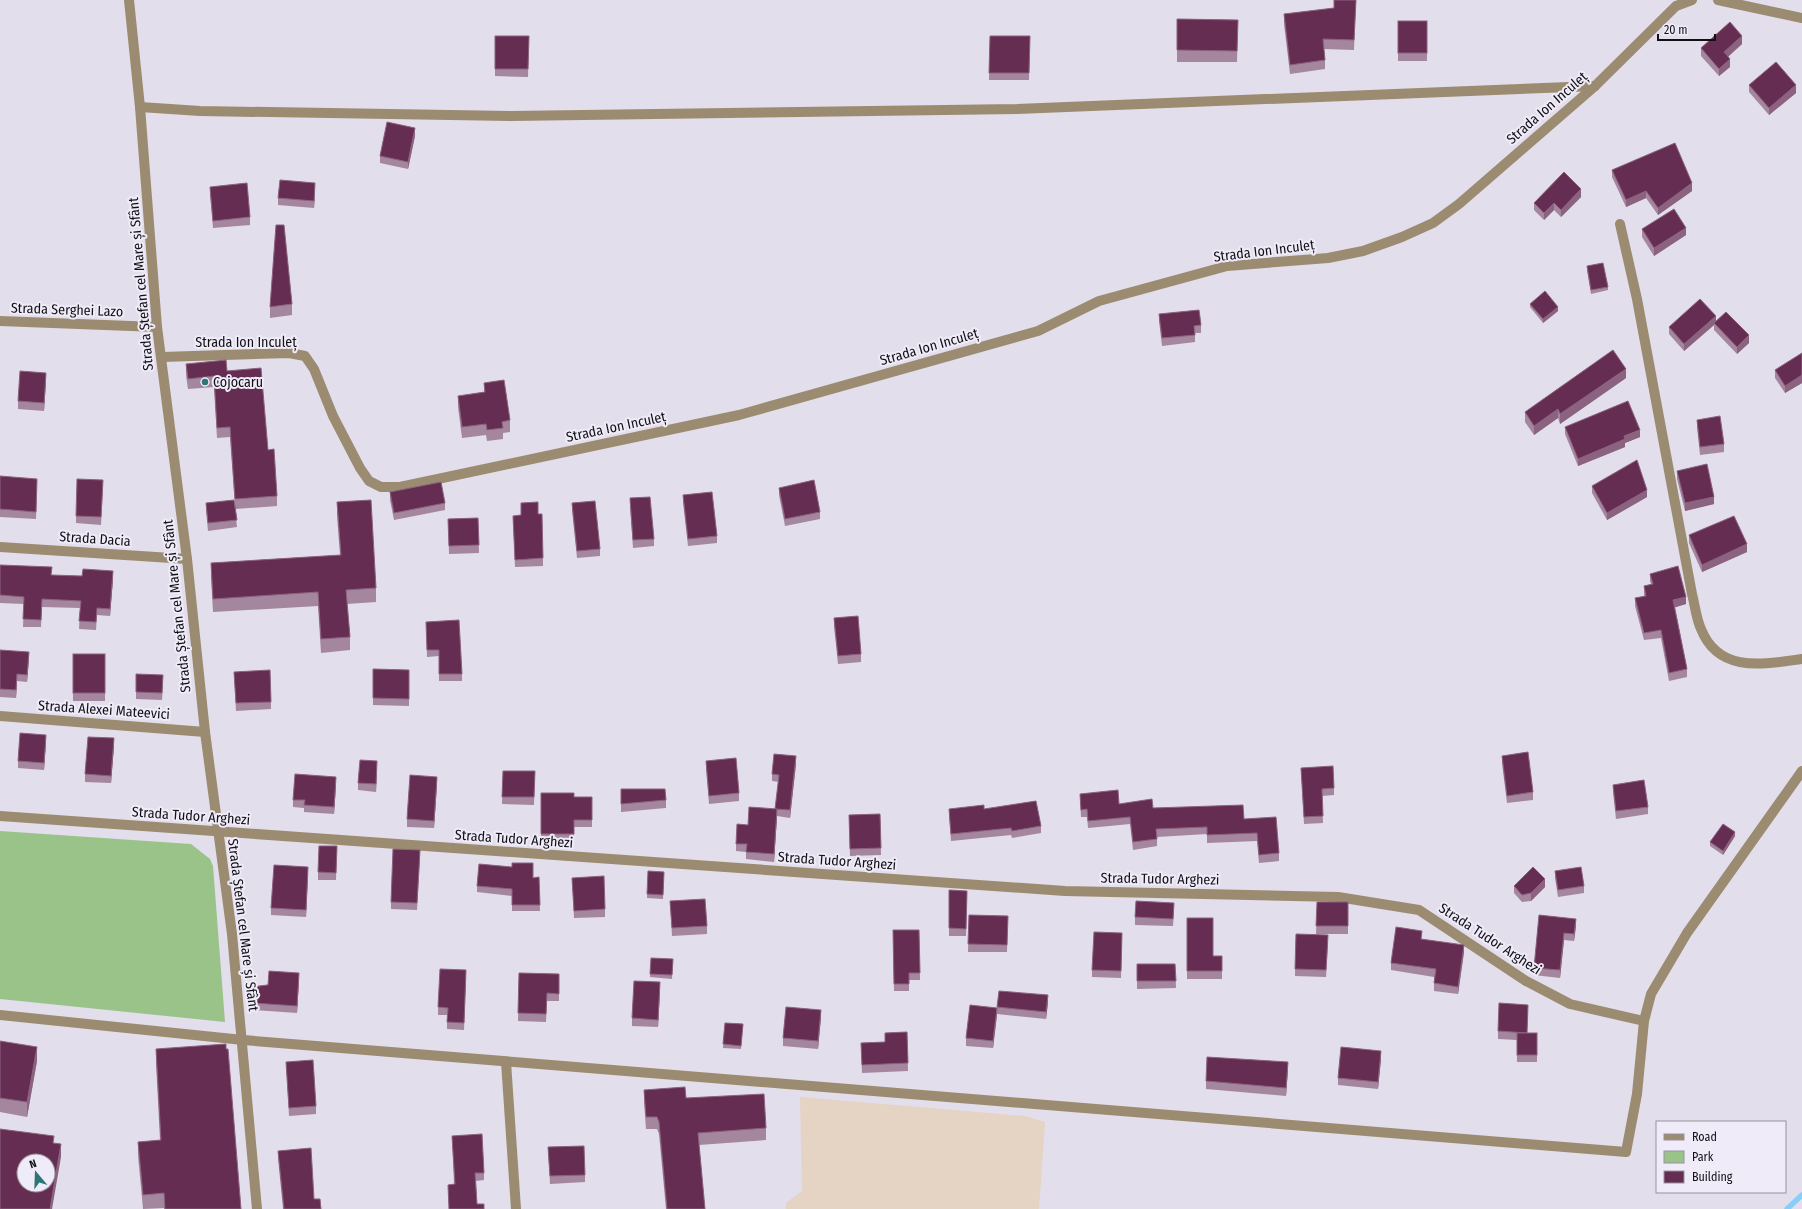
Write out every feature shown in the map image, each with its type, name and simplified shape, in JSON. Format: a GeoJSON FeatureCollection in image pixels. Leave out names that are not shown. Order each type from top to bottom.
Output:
{"type":"FeatureCollection","features":[{"type":"Feature","properties":{"kind":"street","name":"Strada Ștefan cel Mare și Sfânt"},"geometry":{"type":"LineString","coordinates":[[129,0],[140,107],[157,327],[187,559],[205,732],[232,934],[258,1209]]}},
{"type":"Feature","properties":{"kind":"street","name":"Strada Ion Inculeț"},"geometry":{"type":"LineString","coordinates":[[162,357],[289,353],[305,356],[314,369],[333,416],[360,468],[369,481],[380,487],[400,487],[739,415],[1038,331],[1099,301],[1227,266],[1328,258],[1363,251],[1402,237],[1433,223],[1459,204],[1595,86],[1676,6],[1692,0]]}},
{"type":"Feature","properties":{"kind":"street"},"geometry":{"type":"LineString","coordinates":[[1718,0],[1802,18]]}},
{"type":"Feature","properties":{"kind":"street"},"geometry":{"type":"LineString","coordinates":[[140,107],[200,111],[511,116],[978,110],[1595,86]]}},
{"type":"Feature","properties":{"kind":"street"},"geometry":{"type":"LineString","coordinates":[[1620,224],[1637,299],[1692,594],[1701,629],[1713,649],[1731,660],[1752,665],[1802,659]]}},
{"type":"Feature","properties":{"kind":"street","name":"Strada Serghei Lazo"},"geometry":{"type":"LineString","coordinates":[[0,321],[157,327]]}},
{"type":"Feature","properties":{"kind":"street","name":"Strada Dacia"},"geometry":{"type":"LineString","coordinates":[[0,547],[187,559]]}},
{"type":"Feature","properties":{"kind":"street","name":"Strada Alexei Mateevici"},"geometry":{"type":"LineString","coordinates":[[0,716],[205,732]]}},
{"type":"Feature","properties":{"kind":"street"},"geometry":{"type":"LineString","coordinates":[[0,1015],[243,1040],[1626,1152],[1636,1094],[1644,1020],[1651,994],[1687,933],[1802,770]]}},
{"type":"Feature","properties":{"kind":"street","name":"Strada Tudor Arghezi"},"geometry":{"type":"LineString","coordinates":[[0,816],[1065,891],[1338,897],[1419,910],[1526,981],[1570,1004],[1644,1020]]}},
{"type":"Feature","properties":{"kind":"street"},"geometry":{"type":"LineString","coordinates":[[506,1062],[516,1209]]}},
{"type":"Feature","properties":{"kind":"shaded area"},"geometry":{"type":"Polygon","coordinates":[[[800,1097],[1025,1116],[1045,1122],[1039,1209],[786,1209],[786,1203],[802,1191],[800,1097]]]}},
{"type":"Feature","properties":{"kind":"green space"},"geometry":{"type":"Polygon","coordinates":[[[0,831],[191,844],[210,859],[213,866],[225,1022],[0,999],[0,831]]]}},
{"type":"Feature","properties":{"kind":"building"},"geometry":{"type":"Polygon","coordinates":[[[1334,0],[1356,0],[1354,40],[1323,39],[1325,60],[1290,65],[1284,14],[1334,8],[1334,0]]]}},
{"type":"Feature","properties":{"kind":"building"},"geometry":{"type":"Polygon","coordinates":[[[1177,19],[1238,20],[1237,51],[1177,50],[1177,19]]]}},
{"type":"Feature","properties":{"kind":"building"},"geometry":{"type":"Polygon","coordinates":[[[1398,21],[1427,21],[1427,53],[1398,53],[1398,21]]]}},
{"type":"Feature","properties":{"kind":"building"},"geometry":{"type":"Polygon","coordinates":[[[1730,22],[1742,36],[1724,52],[1730,59],[1719,69],[1701,48],[1730,22]]]}},
{"type":"Feature","properties":{"kind":"building"},"geometry":{"type":"Polygon","coordinates":[[[495,36],[529,36],[528,69],[495,69],[495,36]]]}},
{"type":"Feature","properties":{"kind":"building"},"geometry":{"type":"Polygon","coordinates":[[[990,36],[1030,36],[1029,73],[989,73],[990,36]]]}},
{"type":"Feature","properties":{"kind":"building"},"geometry":{"type":"Polygon","coordinates":[[[1776,62],[1796,85],[1769,108],[1749,85],[1776,62]]]}},
{"type":"Feature","properties":{"kind":"building"},"geometry":{"type":"Polygon","coordinates":[[[387,122],[415,128],[408,162],[380,156],[387,122]]]}},
{"type":"Feature","properties":{"kind":"building"},"geometry":{"type":"Polygon","coordinates":[[[1675,143],[1692,183],[1658,208],[1646,191],[1626,200],[1612,170],[1675,143]]]}},
{"type":"Feature","properties":{"kind":"building"},"geometry":{"type":"Polygon","coordinates":[[[1564,172],[1581,189],[1561,210],[1554,203],[1544,213],[1534,203],[1564,172]]]}},
{"type":"Feature","properties":{"kind":"building"},"geometry":{"type":"Polygon","coordinates":[[[280,180],[315,183],[314,201],[278,198],[280,180]]]}},
{"type":"Feature","properties":{"kind":"building"},"geometry":{"type":"Polygon","coordinates":[[[247,183],[250,217],[213,221],[210,187],[247,183]]]}},
{"type":"Feature","properties":{"kind":"building"},"geometry":{"type":"Polygon","coordinates":[[[1674,209],[1686,228],[1654,248],[1642,229],[1674,209]]]}},
{"type":"Feature","properties":{"kind":"building"},"geometry":{"type":"Polygon","coordinates":[[[276,225],[284,225],[292,304],[270,307],[276,225]]]}},
{"type":"Feature","properties":{"kind":"building"},"geometry":{"type":"Polygon","coordinates":[[[1603,263],[1608,287],[1591,290],[1587,266],[1603,263]]]}},
{"type":"Feature","properties":{"kind":"building"},"geometry":{"type":"Polygon","coordinates":[[[1545,291],[1558,307],[1543,319],[1530,304],[1545,291]]]}},
{"type":"Feature","properties":{"kind":"building"},"geometry":{"type":"Polygon","coordinates":[[[1700,299],[1716,316],[1684,344],[1669,327],[1700,299]]]}},
{"type":"Feature","properties":{"kind":"building"},"geometry":{"type":"Polygon","coordinates":[[[1199,310],[1201,325],[1194,326],[1195,335],[1162,338],[1159,314],[1199,310]]]}},
{"type":"Feature","properties":{"kind":"building"},"geometry":{"type":"Polygon","coordinates":[[[1726,312],[1749,335],[1737,347],[1714,323],[1726,312]]]}},
{"type":"Feature","properties":{"kind":"building"},"geometry":{"type":"Polygon","coordinates":[[[1613,350],[1626,369],[1560,414],[1558,409],[1534,426],[1525,412],[1613,350]]]}},
{"type":"Feature","properties":{"kind":"building"},"geometry":{"type":"Polygon","coordinates":[[[1802,353],[1802,375],[1785,386],[1775,370],[1802,353]]]}},
{"type":"Feature","properties":{"kind":"building"},"geometry":{"type":"Polygon","coordinates":[[[226,360],[227,371],[261,368],[268,450],[274,449],[277,496],[235,499],[230,427],[217,428],[214,376],[188,379],[186,364],[226,360]]]}},
{"type":"Feature","properties":{"kind":"building"},"geometry":{"type":"Polygon","coordinates":[[[20,371],[46,373],[44,403],[18,401],[20,371]]]}},
{"type":"Feature","properties":{"kind":"building"},"geometry":{"type":"Polygon","coordinates":[[[504,380],[510,420],[502,422],[503,428],[487,430],[486,424],[462,427],[458,396],[485,392],[484,383],[504,380]]]}},
{"type":"Feature","properties":{"kind":"building"},"geometry":{"type":"Polygon","coordinates":[[[1628,401],[1640,430],[1624,436],[1625,439],[1578,459],[1565,427],[1628,401]]]}},
{"type":"Feature","properties":{"kind":"building"},"geometry":{"type":"Polygon","coordinates":[[[1720,416],[1724,444],[1700,447],[1697,420],[1720,416]]]}},
{"type":"Feature","properties":{"kind":"building"},"geometry":{"type":"Polygon","coordinates":[[[1637,460],[1647,490],[1607,513],[1592,486],[1637,460]]]}},
{"type":"Feature","properties":{"kind":"building"},"geometry":{"type":"Polygon","coordinates":[[[1707,464],[1714,497],[1685,503],[1677,471],[1707,464]]]}},
{"type":"Feature","properties":{"kind":"building"},"geometry":{"type":"Polygon","coordinates":[[[0,476],[37,479],[36,512],[0,509],[0,476]]]}},
{"type":"Feature","properties":{"kind":"building"},"geometry":{"type":"Polygon","coordinates":[[[77,479],[103,480],[101,517],[76,516],[77,479]]]}},
{"type":"Feature","properties":{"kind":"building"},"geometry":{"type":"Polygon","coordinates":[[[814,480],[820,512],[785,519],[779,488],[814,480]]]}},
{"type":"Feature","properties":{"kind":"building"},"geometry":{"type":"Polygon","coordinates":[[[441,482],[445,503],[394,513],[390,492],[441,482]]]}},
{"type":"Feature","properties":{"kind":"building"},"geometry":{"type":"Polygon","coordinates":[[[712,492],[717,536],[688,539],[683,495],[712,492]]]}},
{"type":"Feature","properties":{"kind":"building"},"geometry":{"type":"Polygon","coordinates":[[[650,497],[654,539],[633,540],[630,498],[650,497]]]}},
{"type":"Feature","properties":{"kind":"building"},"geometry":{"type":"Polygon","coordinates":[[[234,500],[237,520],[208,523],[206,503],[234,500]]]}},
{"type":"Feature","properties":{"kind":"building"},"geometry":{"type":"Polygon","coordinates":[[[371,500],[376,588],[346,590],[350,637],[321,639],[318,592],[213,599],[211,563],[341,555],[337,502],[371,500]]]}},
{"type":"Feature","properties":{"kind":"building"},"geometry":{"type":"Polygon","coordinates":[[[595,501],[600,549],[577,551],[572,503],[595,501]]]}},
{"type":"Feature","properties":{"kind":"building"},"geometry":{"type":"Polygon","coordinates":[[[538,502],[538,514],[542,514],[543,558],[515,560],[513,516],[521,515],[521,503],[538,502]]]}},
{"type":"Feature","properties":{"kind":"building"},"geometry":{"type":"Polygon","coordinates":[[[1734,516],[1747,544],[1702,565],[1689,535],[1734,516]]]}},
{"type":"Feature","properties":{"kind":"building"},"geometry":{"type":"Polygon","coordinates":[[[478,518],[479,545],[449,546],[448,519],[478,518]]]}},
{"type":"Feature","properties":{"kind":"building"},"geometry":{"type":"Polygon","coordinates":[[[0,565],[52,567],[51,575],[82,576],[83,569],[113,571],[110,609],[97,608],[96,622],[79,621],[81,601],[42,599],[41,620],[23,619],[24,597],[0,595],[0,565]]]}},
{"type":"Feature","properties":{"kind":"building"},"geometry":{"type":"Polygon","coordinates":[[[1678,566],[1686,597],[1673,600],[1687,669],[1669,673],[1661,630],[1644,633],[1635,598],[1646,596],[1644,586],[1653,584],[1650,574],[1678,566]]]}},
{"type":"Feature","properties":{"kind":"building"},"geometry":{"type":"Polygon","coordinates":[[[858,616],[861,654],[838,656],[834,618],[858,616]]]}},
{"type":"Feature","properties":{"kind":"building"},"geometry":{"type":"Polygon","coordinates":[[[459,620],[462,674],[439,674],[439,650],[427,650],[426,622],[459,620]]]}},
{"type":"Feature","properties":{"kind":"building"},"geometry":{"type":"Polygon","coordinates":[[[0,650],[29,652],[27,675],[17,674],[16,690],[0,689],[0,650]]]}},
{"type":"Feature","properties":{"kind":"building"},"geometry":{"type":"Polygon","coordinates":[[[73,654],[105,654],[105,693],[73,693],[73,654]]]}},
{"type":"Feature","properties":{"kind":"building"},"geometry":{"type":"Polygon","coordinates":[[[373,669],[409,670],[409,699],[373,698],[373,669]]]}},
{"type":"Feature","properties":{"kind":"building"},"geometry":{"type":"Polygon","coordinates":[[[270,670],[271,702],[236,703],[234,672],[270,670]]]}},
{"type":"Feature","properties":{"kind":"building"},"geometry":{"type":"Polygon","coordinates":[[[136,674],[163,675],[162,693],[136,692],[136,674]]]}},
{"type":"Feature","properties":{"kind":"building"},"geometry":{"type":"Polygon","coordinates":[[[20,733],[46,735],[44,763],[18,761],[20,733]]]}},
{"type":"Feature","properties":{"kind":"building"},"geometry":{"type":"Polygon","coordinates":[[[88,737],[114,738],[111,776],[85,774],[88,737]]]}},
{"type":"Feature","properties":{"kind":"building"},"geometry":{"type":"Polygon","coordinates":[[[1528,752],[1533,792],[1507,796],[1502,756],[1528,752]]]}},
{"type":"Feature","properties":{"kind":"building"},"geometry":{"type":"Polygon","coordinates":[[[774,754],[796,756],[790,810],[775,809],[779,775],[772,774],[774,754]]]}},
{"type":"Feature","properties":{"kind":"building"},"geometry":{"type":"Polygon","coordinates":[[[736,758],[739,793],[709,796],[706,761],[736,758]]]}},
{"type":"Feature","properties":{"kind":"building"},"geometry":{"type":"Polygon","coordinates":[[[360,760],[377,761],[376,784],[358,783],[360,760]]]}},
{"type":"Feature","properties":{"kind":"building"},"geometry":{"type":"Polygon","coordinates":[[[1333,766],[1334,788],[1322,789],[1323,816],[1304,817],[1301,768],[1333,766]]]}},
{"type":"Feature","properties":{"kind":"building"},"geometry":{"type":"Polygon","coordinates":[[[503,771],[535,771],[534,797],[502,797],[503,771]]]}},
{"type":"Feature","properties":{"kind":"building"},"geometry":{"type":"Polygon","coordinates":[[[295,774],[336,777],[334,807],[304,805],[305,800],[293,800],[295,774]]]}},
{"type":"Feature","properties":{"kind":"building"},"geometry":{"type":"Polygon","coordinates":[[[410,775],[437,777],[434,821],[407,819],[410,775]]]}},
{"type":"Feature","properties":{"kind":"building"},"geometry":{"type":"Polygon","coordinates":[[[1644,780],[1648,807],[1616,811],[1613,785],[1644,780]]]}},
{"type":"Feature","properties":{"kind":"building"},"geometry":{"type":"Polygon","coordinates":[[[621,789],[665,789],[666,800],[621,804],[621,789]]]}},
{"type":"Feature","properties":{"kind":"building"},"geometry":{"type":"Polygon","coordinates":[[[1118,790],[1119,804],[1152,799],[1153,808],[1243,805],[1244,819],[1276,817],[1279,853],[1259,855],[1257,833],[1207,835],[1207,827],[1156,829],[1157,839],[1133,842],[1130,817],[1088,821],[1087,809],[1081,810],[1080,794],[1118,790]]]}},
{"type":"Feature","properties":{"kind":"building"},"geometry":{"type":"Polygon","coordinates":[[[541,793],[574,793],[574,797],[592,797],[592,820],[574,820],[574,834],[541,834],[541,793]]]}},
{"type":"Feature","properties":{"kind":"building"},"geometry":{"type":"Polygon","coordinates":[[[1036,801],[1041,826],[1012,831],[1011,828],[951,834],[949,809],[984,805],[984,809],[1036,801]]]}},
{"type":"Feature","properties":{"kind":"building"},"geometry":{"type":"Polygon","coordinates":[[[749,807],[777,809],[774,854],[746,852],[747,844],[736,844],[737,824],[748,825],[749,807]]]}},
{"type":"Feature","properties":{"kind":"building"},"geometry":{"type":"Polygon","coordinates":[[[880,814],[881,848],[850,849],[849,815],[880,814]]]}},
{"type":"Feature","properties":{"kind":"building"},"geometry":{"type":"Polygon","coordinates":[[[1723,824],[1735,832],[1723,851],[1710,842],[1723,824]]]}},
{"type":"Feature","properties":{"kind":"building"},"geometry":{"type":"Polygon","coordinates":[[[319,846],[337,846],[336,873],[318,872],[319,846]]]}},
{"type":"Feature","properties":{"kind":"building"},"geometry":{"type":"Polygon","coordinates":[[[393,849],[420,850],[417,903],[391,902],[393,849]]]}},
{"type":"Feature","properties":{"kind":"building"},"geometry":{"type":"Polygon","coordinates":[[[512,863],[533,863],[533,878],[539,877],[540,905],[512,905],[512,889],[477,886],[479,864],[512,867],[512,863]]]}},
{"type":"Feature","properties":{"kind":"building"},"geometry":{"type":"Polygon","coordinates":[[[274,865],[308,867],[306,910],[271,908],[274,865]]]}},
{"type":"Feature","properties":{"kind":"building"},"geometry":{"type":"Polygon","coordinates":[[[1533,867],[1545,879],[1531,893],[1522,895],[1514,886],[1533,867]]]}},
{"type":"Feature","properties":{"kind":"building"},"geometry":{"type":"Polygon","coordinates":[[[1581,867],[1584,886],[1558,890],[1555,871],[1581,867]]]}},
{"type":"Feature","properties":{"kind":"building"},"geometry":{"type":"Polygon","coordinates":[[[648,871],[664,872],[663,895],[647,894],[648,871]]]}},
{"type":"Feature","properties":{"kind":"building"},"geometry":{"type":"Polygon","coordinates":[[[604,876],[605,909],[574,911],[572,878],[604,876]]]}},
{"type":"Feature","properties":{"kind":"building"},"geometry":{"type":"Polygon","coordinates":[[[949,890],[967,891],[966,929],[949,928],[949,890]]]}},
{"type":"Feature","properties":{"kind":"building"},"geometry":{"type":"Polygon","coordinates":[[[705,899],[707,926],[672,928],[670,901],[705,899]]]}},
{"type":"Feature","properties":{"kind":"building"},"geometry":{"type":"Polygon","coordinates":[[[1136,901],[1174,903],[1173,919],[1135,917],[1136,901]]]}},
{"type":"Feature","properties":{"kind":"building"},"geometry":{"type":"Polygon","coordinates":[[[1317,902],[1348,902],[1348,926],[1316,926],[1317,902]]]}},
{"type":"Feature","properties":{"kind":"building"},"geometry":{"type":"Polygon","coordinates":[[[969,915],[1008,916],[1007,945],[968,944],[969,915]]]}},
{"type":"Feature","properties":{"kind":"building"},"geometry":{"type":"Polygon","coordinates":[[[1539,915],[1576,919],[1574,934],[1564,933],[1560,970],[1534,968],[1539,915]]]}},
{"type":"Feature","properties":{"kind":"building"},"geometry":{"type":"Polygon","coordinates":[[[1187,918],[1213,918],[1213,956],[1222,956],[1222,971],[1187,971],[1187,918]]]}},
{"type":"Feature","properties":{"kind":"building"},"geometry":{"type":"Polygon","coordinates":[[[1396,927],[1422,931],[1421,939],[1464,945],[1458,987],[1434,983],[1436,969],[1391,963],[1396,927]]]}},
{"type":"Feature","properties":{"kind":"building"},"geometry":{"type":"Polygon","coordinates":[[[893,930],[919,930],[920,973],[909,973],[909,984],[894,984],[893,930]]]}},
{"type":"Feature","properties":{"kind":"building"},"geometry":{"type":"Polygon","coordinates":[[[1094,932],[1122,933],[1121,971],[1092,970],[1094,932]]]}},
{"type":"Feature","properties":{"kind":"building"},"geometry":{"type":"Polygon","coordinates":[[[1296,934],[1328,935],[1326,970],[1295,969],[1296,934]]]}},
{"type":"Feature","properties":{"kind":"building"},"geometry":{"type":"Polygon","coordinates":[[[651,958],[673,959],[672,975],[650,974],[651,958]]]}},
{"type":"Feature","properties":{"kind":"building"},"geometry":{"type":"Polygon","coordinates":[[[1137,964],[1175,964],[1176,981],[1137,981],[1137,964]]]}},
{"type":"Feature","properties":{"kind":"building"},"geometry":{"type":"Polygon","coordinates":[[[440,969],[466,970],[464,1023],[447,1022],[448,1008],[438,1007],[440,969]]]}},
{"type":"Feature","properties":{"kind":"building"},"geometry":{"type":"Polygon","coordinates":[[[269,971],[299,973],[297,1006],[253,1003],[251,987],[268,985],[269,971]]]}},
{"type":"Feature","properties":{"kind":"building"},"geometry":{"type":"Polygon","coordinates":[[[519,973],[559,974],[559,994],[547,993],[546,1014],[518,1013],[519,973]]]}},
{"type":"Feature","properties":{"kind":"building"},"geometry":{"type":"Polygon","coordinates":[[[634,981],[660,982],[658,1020],[632,1018],[634,981]]]}},
{"type":"Feature","properties":{"kind":"building"},"geometry":{"type":"Polygon","coordinates":[[[999,991],[1048,995],[1046,1012],[997,1007],[999,991]]]}},
{"type":"Feature","properties":{"kind":"building"},"geometry":{"type":"Polygon","coordinates":[[[1499,1003],[1528,1005],[1527,1033],[1498,1031],[1499,1003]]]}},
{"type":"Feature","properties":{"kind":"building"},"geometry":{"type":"Polygon","coordinates":[[[970,1005],[997,1008],[993,1041],[966,1038],[970,1005]]]}},
{"type":"Feature","properties":{"kind":"building"},"geometry":{"type":"Polygon","coordinates":[[[786,1007],[821,1010],[818,1041],[783,1038],[786,1007]]]}},
{"type":"Feature","properties":{"kind":"building"},"geometry":{"type":"Polygon","coordinates":[[[725,1023],[743,1024],[741,1046],[723,1044],[725,1023]]]}},
{"type":"Feature","properties":{"kind":"building"},"geometry":{"type":"Polygon","coordinates":[[[907,1032],[908,1063],[862,1065],[861,1043],[885,1042],[885,1033],[907,1032]]]}},
{"type":"Feature","properties":{"kind":"building"},"geometry":{"type":"Polygon","coordinates":[[[1517,1033],[1537,1033],[1537,1055],[1517,1055],[1517,1033]]]}},
{"type":"Feature","properties":{"kind":"building"},"geometry":{"type":"Polygon","coordinates":[[[0,1041],[37,1047],[27,1102],[0,1098],[0,1041]]]}},
{"type":"Feature","properties":{"kind":"building"},"geometry":{"type":"Polygon","coordinates":[[[226,1044],[226,1049],[228,1049],[241,1209],[165,1209],[164,1193],[143,1195],[138,1142],[161,1140],[156,1049],[226,1044]]]}},
{"type":"Feature","properties":{"kind":"building"},"geometry":{"type":"Polygon","coordinates":[[[1341,1047],[1381,1051],[1378,1082],[1338,1078],[1341,1047]]]}},
{"type":"Feature","properties":{"kind":"building"},"geometry":{"type":"Polygon","coordinates":[[[1207,1057],[1288,1062],[1286,1088],[1206,1081],[1207,1057]]]}},
{"type":"Feature","properties":{"kind":"building"},"geometry":{"type":"Polygon","coordinates":[[[313,1060],[316,1106],[289,1108],[286,1062],[313,1060]]]}},
{"type":"Feature","properties":{"kind":"building"},"geometry":{"type":"Polygon","coordinates":[[[685,1087],[686,1098],[764,1094],[766,1128],[698,1133],[705,1209],[667,1209],[659,1122],[657,1117],[646,1117],[644,1090],[685,1087]]]}},
{"type":"Feature","properties":{"kind":"building"},"geometry":{"type":"Polygon","coordinates":[[[0,1129],[54,1136],[53,1143],[61,1144],[56,1174],[56,1153],[16,1153],[16,1193],[53,1193],[50,1209],[0,1209],[0,1129]]]}},
{"type":"Feature","properties":{"kind":"building"},"geometry":{"type":"Polygon","coordinates":[[[482,1134],[484,1173],[475,1173],[477,1204],[484,1204],[484,1209],[449,1209],[448,1185],[455,1184],[452,1136],[482,1134]]]}},
{"type":"Feature","properties":{"kind":"building"},"geometry":{"type":"Polygon","coordinates":[[[584,1146],[585,1175],[550,1176],[548,1147],[584,1146]]]}},
{"type":"Feature","properties":{"kind":"building"},"geometry":{"type":"Polygon","coordinates":[[[311,1148],[314,1199],[320,1199],[321,1209],[284,1209],[278,1151],[311,1148]]]}},
{"type":"Feature","properties":{"kind":"waterway"},"geometry":{"type":"LineString","coordinates":[[1787,1209],[1802,1195]]}},
{"type":"Feature","properties":{"kind":"place","name":"Cojocaru"},"geometry":{"type":"Point","coordinates":[205,382]}}]}
